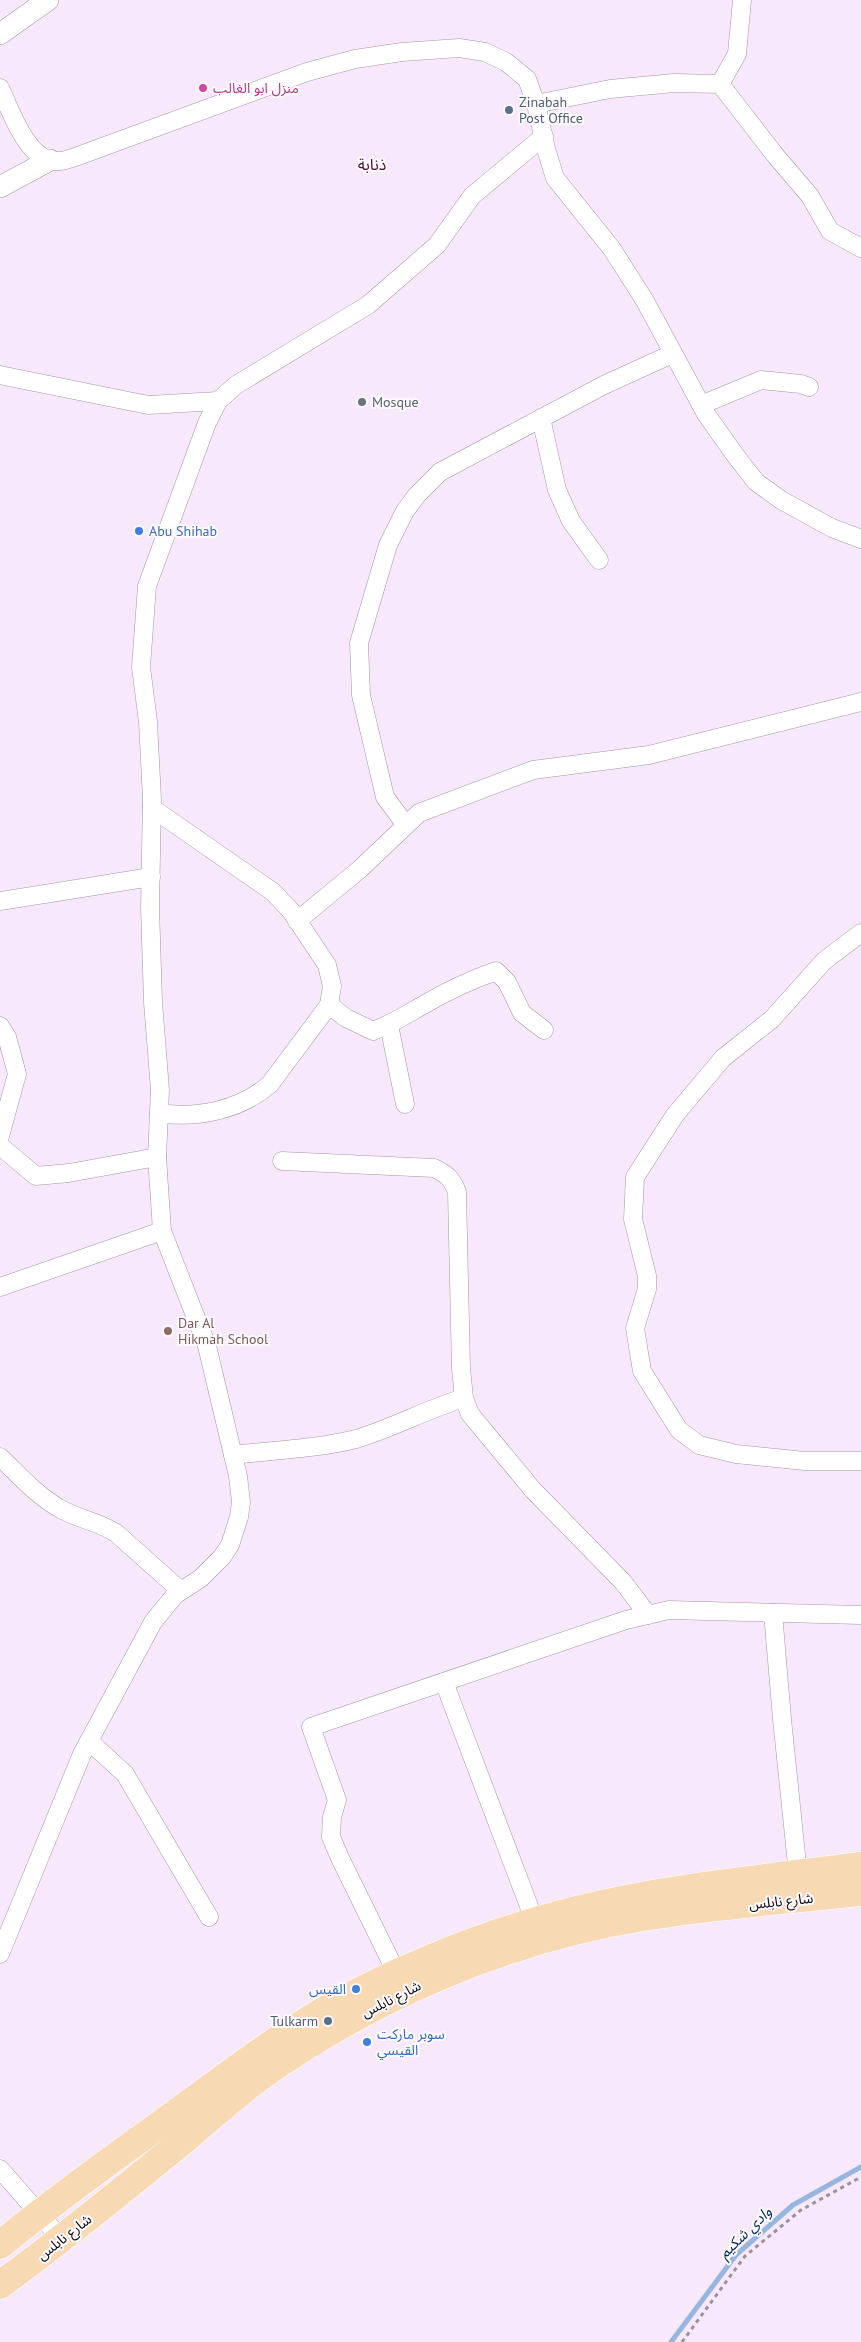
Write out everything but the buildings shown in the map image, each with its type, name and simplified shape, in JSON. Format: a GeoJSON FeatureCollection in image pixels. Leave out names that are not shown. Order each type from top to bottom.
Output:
{"type":"FeatureCollection","features":[{"type":"Feature","properties":{"kind":"main road","name":"شارع نابلس"},"geometry":{"type":"LineString","coordinates":[[0,2245],[39,2212],[319,2013],[397,1974],[468,1944],[535,1922],[633,1896],[861,1866]]}},
{"type":"Feature","properties":{"kind":"main road","name":"شارع نابلس"},"geometry":{"type":"LineString","coordinates":[[0,2285],[62,2240],[265,2073],[383,2001],[432,1978],[511,1951],[572,1933],[642,1917],[861,1892]]}},
{"type":"Feature","properties":{"kind":"street"},"geometry":{"type":"LineString","coordinates":[[0,34],[48,0]]}},
{"type":"Feature","properties":{"kind":"street"},"geometry":{"type":"LineString","coordinates":[[720,84],[737,54],[742,0]]}},
{"type":"Feature","properties":{"kind":"street"},"geometry":{"type":"LineString","coordinates":[[0,88],[28,145],[42,158],[58,162],[307,72],[355,59],[402,52],[459,48],[485,52],[506,62],[527,79],[536,104],[555,178],[612,249],[645,301],[701,405],[735,455],[756,482],[781,500],[856,534],[861,549]]}},
{"type":"Feature","properties":{"kind":"street"},"geometry":{"type":"LineString","coordinates":[[536,104],[610,89],[674,83],[720,84]]}},
{"type":"Feature","properties":{"kind":"street"},"geometry":{"type":"LineString","coordinates":[[720,84],[775,155],[810,196],[830,231],[861,248]]}},
{"type":"Feature","properties":{"kind":"street"},"geometry":{"type":"LineString","coordinates":[[0,1954],[89,1741],[158,1615],[181,1591],[213,1569],[226,1551],[236,1531],[241,1502],[233,1455],[207,1346],[162,1231],[157,1157],[160,1090],[153,1002],[152,808],[148,722],[141,667],[147,586],[207,423],[218,401],[236,384],[368,305],[437,245],[472,196],[544,136]]}},
{"type":"Feature","properties":{"kind":"street"},"geometry":{"type":"LineString","coordinates":[[0,187],[50,160]]}},
{"type":"Feature","properties":{"kind":"street"},"geometry":{"type":"LineString","coordinates":[[405,824],[385,797],[361,695],[359,644],[388,545],[411,503],[440,472],[604,385],[672,354]]}},
{"type":"Feature","properties":{"kind":"street"},"geometry":{"type":"LineString","coordinates":[[0,374],[148,405],[218,401]]}},
{"type":"Feature","properties":{"kind":"street"},"geometry":{"type":"LineString","coordinates":[[701,405],[761,380],[801,384],[809,388]]}},
{"type":"Feature","properties":{"kind":"street"},"geometry":{"type":"LineString","coordinates":[[541,418],[557,490],[571,521],[599,560]]}},
{"type":"Feature","properties":{"kind":"street"},"geometry":{"type":"LineString","coordinates":[[812,716],[861,694]]}},
{"type":"Feature","properties":{"kind":"street"},"geometry":{"type":"LineString","coordinates":[[297,921],[360,869],[405,824],[419,813],[533,770],[649,755],[812,716],[861,702]]}},
{"type":"Feature","properties":{"kind":"street"},"geometry":{"type":"LineString","coordinates":[[152,808],[273,892],[283,901],[327,965],[332,986],[329,1004],[270,1084],[261,1092],[240,1103],[202,1114],[180,1115],[159,1113]]}},
{"type":"Feature","properties":{"kind":"street"},"geometry":{"type":"LineString","coordinates":[[1,900],[151,877]]}},
{"type":"Feature","properties":{"kind":"street"},"geometry":{"type":"LineString","coordinates":[[861,933],[824,961],[772,1019],[723,1058],[675,1115],[635,1177],[633,1219],[647,1276],[647,1289],[635,1328],[642,1371],[679,1430],[699,1445],[736,1454],[805,1462],[861,1461]]}},
{"type":"Feature","properties":{"kind":"street"},"geometry":{"type":"LineString","coordinates":[[329,1004],[346,1018],[373,1031],[389,1025],[471,980],[496,971],[507,982],[522,1013],[544,1030]]}},
{"type":"Feature","properties":{"kind":"street"},"geometry":{"type":"LineString","coordinates":[[389,1025],[405,1104]]}},
{"type":"Feature","properties":{"kind":"street"},"geometry":{"type":"LineString","coordinates":[[0,1026],[7,1037],[17,1074],[0,1136]]}},
{"type":"Feature","properties":{"kind":"street"},"geometry":{"type":"LineString","coordinates":[[0,1146],[36,1176],[69,1173],[157,1157]]}},
{"type":"Feature","properties":{"kind":"street"},"geometry":{"type":"LineString","coordinates":[[282,1161],[434,1168],[448,1175],[454,1182],[457,1192],[461,1369],[464,1398],[470,1414],[533,1490],[624,1582],[648,1615]]}},
{"type":"Feature","properties":{"kind":"street"},"geometry":{"type":"LineString","coordinates":[[0,1287],[162,1231]]}},
{"type":"Feature","properties":{"kind":"street"},"geometry":{"type":"LineString","coordinates":[[233,1455],[319,1446],[355,1439],[377,1432],[439,1405],[464,1398]]}},
{"type":"Feature","properties":{"kind":"street"},"geometry":{"type":"LineString","coordinates":[[0,1457],[36,1492],[52,1504],[74,1516],[106,1526],[116,1533],[181,1591]]}},
{"type":"Feature","properties":{"kind":"street"},"geometry":{"type":"LineString","coordinates":[[397,1974],[331,1837],[332,1817],[337,1800],[311,1728],[617,1624],[669,1610],[861,1616]]}},
{"type":"Feature","properties":{"kind":"street"},"geometry":{"type":"LineString","coordinates":[[773,1613],[798,1874]]}},
{"type":"Feature","properties":{"kind":"street"},"geometry":{"type":"LineString","coordinates":[[444,1682],[535,1922]]}},
{"type":"Feature","properties":{"kind":"street"},"geometry":{"type":"LineString","coordinates":[[89,1741],[125,1774],[209,1917]]}},
{"type":"Feature","properties":{"kind":"street"},"geometry":{"type":"LineString","coordinates":[[0,2169],[62,2240]]}},
{"type":"Feature","properties":{"kind":"path"},"geometry":{"type":"LineString","coordinates":[[682,2342],[745,2256],[801,2210],[861,2177]]}},
{"type":"Feature","properties":{"kind":"waterway","name":"وادي شكيم"},"geometry":{"type":"LineString","coordinates":[[671,2342],[736,2255],[793,2205],[861,2167]]}},
{"type":"Feature","properties":{"kind":"place","name":"منزل ابو الغالب"},"geometry":{"type":"Point","coordinates":[203,88]}},
{"type":"Feature","properties":{"kind":"place","name":"Zinabah Post Office"},"geometry":{"type":"Point","coordinates":[509,110]}},
{"type":"Feature","properties":{"kind":"place","name":"Mosque"},"geometry":{"type":"Point","coordinates":[362,402]}},
{"type":"Feature","properties":{"kind":"place","name":"Abu Shihab"},"geometry":{"type":"Point","coordinates":[139,531]}},
{"type":"Feature","properties":{"kind":"place","name":"Dar Al Hikmah School"},"geometry":{"type":"Point","coordinates":[168,1331]}},
{"type":"Feature","properties":{"kind":"place","name":"القيس"},"geometry":{"type":"Point","coordinates":[356,1989]}},
{"type":"Feature","properties":{"kind":"place","name":"Tulkarm"},"geometry":{"type":"Point","coordinates":[328,2021]}},
{"type":"Feature","properties":{"kind":"place","name":"سوبر ماركت القيسي"},"geometry":{"type":"Point","coordinates":[367,2042]}},
{"type":"Feature","properties":{"kind":"district","name":"ذنابة"},"geometry":{"type":"Point","coordinates":[372,164]}}]}
